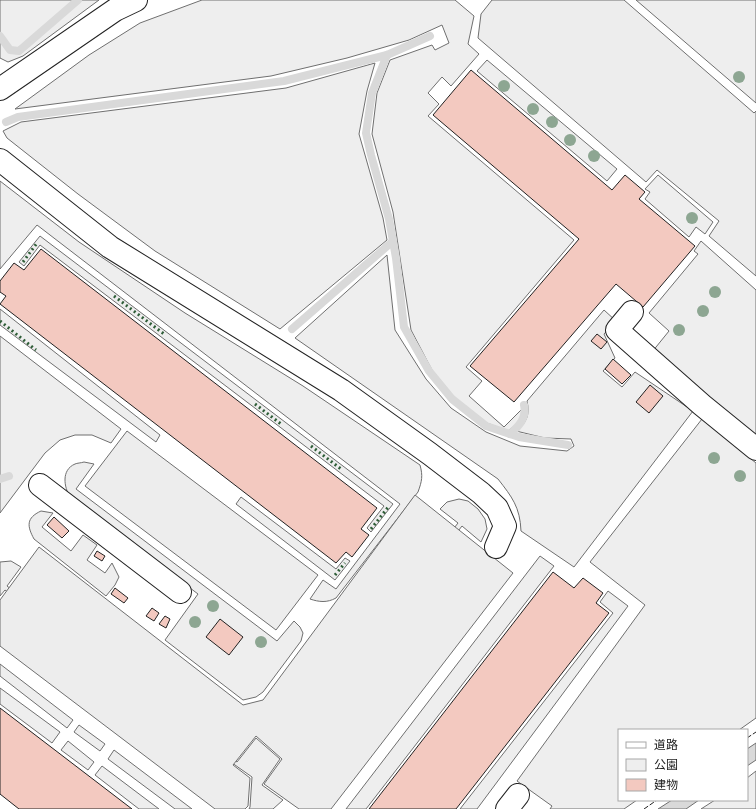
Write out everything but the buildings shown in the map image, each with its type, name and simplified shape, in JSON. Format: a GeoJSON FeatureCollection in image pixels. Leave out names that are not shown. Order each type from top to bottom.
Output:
{"type":"FeatureCollection","features":[{"type":"Feature","properties":{"kind":"lane"},"geometry":{"type":"LineString","coordinates":[[1,86],[115,10],[136,0]]}},
{"type":"Feature","properties":{"kind":"lane"},"geometry":{"type":"LineString","coordinates":[[0,160],[110,247],[341,390],[435,457],[482,493],[497,508],[505,526],[496,547]]}},
{"type":"Feature","properties":{"kind":"lane"},"geometry":{"type":"LineString","coordinates":[[632,312],[617,330],[702,406],[756,449]]}},
{"type":"Feature","properties":{"kind":"lane"},"geometry":{"type":"LineString","coordinates":[[40,485],[180,592]]}},
{"type":"Feature","properties":{"kind":"green space"},"geometry":{"type":"Polygon","coordinates":[[[0,0],[99,0],[23,56],[8,62],[0,58],[0,0]]]}},
{"type":"Feature","properties":{"kind":"green space"},"geometry":{"type":"Polygon","coordinates":[[[202,0],[455,0],[474,16],[468,44],[479,54],[451,86],[442,77],[428,93],[439,104],[428,116],[574,240],[466,367],[482,381],[469,396],[504,427],[522,409],[518,422],[508,431],[487,423],[454,397],[432,370],[411,330],[393,212],[372,134],[377,93],[390,60],[432,45],[435,50],[449,43],[442,25],[409,40],[347,58],[271,76],[15,109],[89,55],[140,23],[202,0]]]}},
{"type":"Feature","properties":{"kind":"green space"},"geometry":{"type":"Polygon","coordinates":[[[636,0],[756,0],[756,103],[636,0]]]}},
{"type":"Feature","properties":{"kind":"green space"},"geometry":{"type":"Polygon","coordinates":[[[487,60],[617,169],[607,181],[477,71],[487,60]]]}},
{"type":"Feature","properties":{"kind":"green space"},"geometry":{"type":"Polygon","coordinates":[[[375,63],[367,91],[359,134],[383,218],[387,240],[280,329],[155,251],[78,194],[7,138],[3,131],[21,122],[286,88],[375,63]]]}},
{"type":"Feature","properties":{"kind":"green space"},"geometry":{"type":"Polygon","coordinates":[[[658,175],[713,222],[705,234],[696,227],[689,237],[645,199],[650,192],[645,189],[658,175]]]}},
{"type":"Feature","properties":{"kind":"green space"},"geometry":{"type":"Polygon","coordinates":[[[0,181],[79,242],[185,313],[303,386],[420,465],[422,478],[418,492],[336,598],[323,602],[310,599],[323,580],[336,589],[400,504],[37,225],[0,269],[0,181]]]}},
{"type":"Feature","properties":{"kind":"green space"},"geometry":{"type":"Polygon","coordinates":[[[40,236],[393,504],[371,532],[367,528],[384,506],[40,245],[24,266],[19,262],[40,236]]]}},
{"type":"Feature","properties":{"kind":"green space"},"geometry":{"type":"Polygon","coordinates":[[[701,241],[756,290],[756,438],[652,352],[669,331],[649,313],[698,254],[694,251],[701,241]]]}},
{"type":"Feature","properties":{"kind":"green space"},"geometry":{"type":"Polygon","coordinates":[[[387,255],[395,330],[426,379],[451,408],[486,432],[520,446],[567,451],[574,446],[571,439],[545,438],[516,431],[523,425],[527,418],[527,401],[604,310],[616,321],[604,334],[615,358],[603,371],[622,387],[635,372],[693,411],[574,567],[521,531],[517,509],[498,479],[295,338],[387,255]]]}},
{"type":"Feature","properties":{"kind":"green space"},"geometry":{"type":"Polygon","coordinates":[[[0,309],[160,435],[156,442],[0,325],[0,309]]]}},
{"type":"Feature","properties":{"kind":"green space"},"geometry":{"type":"Polygon","coordinates":[[[0,336],[121,429],[111,443],[92,435],[75,435],[60,440],[45,453],[0,513],[0,336]]]}},
{"type":"Feature","properties":{"kind":"green space"},"geometry":{"type":"Polygon","coordinates":[[[702,419],[756,463],[756,718],[740,729],[618,729],[618,801],[636,801],[624,809],[550,809],[552,806],[517,781],[645,605],[590,562],[702,419]]]}},
{"type":"Feature","properties":{"kind":"green space"},"geometry":{"type":"Polygon","coordinates":[[[84,462],[94,464],[76,489],[277,641],[294,621],[300,627],[303,633],[301,641],[263,692],[256,697],[243,700],[165,640],[198,594],[70,497],[65,484],[67,470],[76,464],[84,462]]]}},
{"type":"Feature","properties":{"kind":"green space"},"geometry":{"type":"Polygon","coordinates":[[[241,497],[336,569],[345,558],[350,561],[335,580],[236,504],[241,497]]]}},
{"type":"Feature","properties":{"kind":"green space"},"geometry":{"type":"Polygon","coordinates":[[[459,499],[468,501],[478,509],[485,519],[487,529],[481,542],[462,526],[300,735],[296,732],[458,523],[440,509],[447,502],[459,499]]]}},
{"type":"Feature","properties":{"kind":"green space"},"geometry":{"type":"Polygon","coordinates":[[[41,511],[53,513],[42,527],[71,551],[83,535],[97,545],[87,560],[105,573],[112,563],[119,577],[115,585],[106,596],[34,539],[29,523],[33,516],[41,511]]]}},
{"type":"Feature","properties":{"kind":"green space"},"geometry":{"type":"Polygon","coordinates":[[[540,556],[554,566],[366,809],[346,809],[540,556]]]}},
{"type":"Feature","properties":{"kind":"green space"},"geometry":{"type":"Polygon","coordinates":[[[11,561],[21,567],[7,586],[237,762],[256,738],[280,759],[262,785],[283,800],[273,809],[249,809],[252,777],[5,590],[0,596],[0,562],[11,561]]]}},
{"type":"Feature","properties":{"kind":"green space"},"geometry":{"type":"Polygon","coordinates":[[[608,591],[628,606],[477,809],[460,809],[613,613],[600,602],[608,591]]]}},
{"type":"Feature","properties":{"kind":"green space"},"geometry":{"type":"Polygon","coordinates":[[[0,664],[73,720],[67,728],[0,676],[0,664]]]}},
{"type":"Feature","properties":{"kind":"green space"},"geometry":{"type":"Polygon","coordinates":[[[0,688],[60,732],[52,743],[0,704],[0,688]]]}},
{"type":"Feature","properties":{"kind":"green space"},"geometry":{"type":"Polygon","coordinates":[[[79,725],[105,744],[100,751],[74,732],[79,725]]]}},
{"type":"Feature","properties":{"kind":"green space"},"geometry":{"type":"Polygon","coordinates":[[[68,741],[94,762],[88,770],[61,750],[68,741]]]}},
{"type":"Feature","properties":{"kind":"green space"},"geometry":{"type":"Polygon","coordinates":[[[114,750],[192,809],[175,809],[108,759],[114,750]]]}},
{"type":"Feature","properties":{"kind":"green space"},"geometry":{"type":"Polygon","coordinates":[[[102,766],[159,809],[139,809],[95,775],[102,766]]]}},
{"type":"Feature","properties":{"kind":"green space"},"geometry":{"type":"Polygon","coordinates":[[[756,771],[756,809],[701,809],[713,801],[748,801],[748,777],[756,771]]]}},
{"type":"Feature","properties":{"kind":"shaded area"},"geometry":{"type":"Polygon","coordinates":[[[492,0],[624,0],[754,113],[756,111],[756,276],[709,236],[719,221],[657,170],[646,182],[478,38],[481,14],[492,0]]]}},
{"type":"Feature","properties":{"kind":"shaded area"},"geometry":{"type":"Polygon","coordinates":[[[127,431],[318,575],[276,630],[85,486],[127,431]]]}},
{"type":"Feature","properties":{"kind":"shaded area"},"geometry":{"type":"Polygon","coordinates":[[[415,495],[513,573],[331,809],[299,809],[264,784],[282,759],[256,736],[233,765],[250,778],[248,806],[245,809],[215,809],[0,646],[0,600],[39,547],[243,705],[263,700],[415,495]]]}},
{"type":"Feature","properties":{"kind":"shaded area"},"geometry":{"type":"Polygon","coordinates":[[[756,743],[756,760],[748,765],[748,748],[756,743]]]}},
{"type":"Feature","properties":{"kind":"shaded area"},"geometry":{"type":"Polygon","coordinates":[[[670,801],[698,801],[686,809],[658,809],[670,801]]]}},
{"type":"Feature","properties":{"kind":"waterway"},"geometry":{"type":"LineString","coordinates":[[0,36],[10,50],[19,51],[78,0]]}},
{"type":"Feature","properties":{"kind":"waterway"},"geometry":{"type":"LineString","coordinates":[[6,122],[18,117],[284,81],[387,55],[430,36]]}},
{"type":"Feature","properties":{"kind":"waterway"},"geometry":{"type":"LineString","coordinates":[[387,55],[372,93],[366,133],[389,219],[396,258],[404,327],[429,371],[452,399],[486,426],[519,437],[568,445]]}},
{"type":"Feature","properties":{"kind":"waterway"},"geometry":{"type":"LineString","coordinates":[[292,329],[393,241]]}},
{"type":"Feature","properties":{"kind":"waterway"},"geometry":{"type":"LineString","coordinates":[[510,434],[522,421],[525,410],[524,405]]}},
{"type":"Feature","properties":{"kind":"waterway"},"geometry":{"type":"LineString","coordinates":[[0,479],[9,476]]}},
{"type":"Feature","properties":{"kind":"hedge"},"geometry":{"type":"LineString","coordinates":[[23,262],[37,243]]}},
{"type":"Feature","properties":{"kind":"hedge"},"geometry":{"type":"LineString","coordinates":[[114,296],[164,334]]}},
{"type":"Feature","properties":{"kind":"hedge"},"geometry":{"type":"LineString","coordinates":[[0,321],[36,350]]}},
{"type":"Feature","properties":{"kind":"hedge"},"geometry":{"type":"LineString","coordinates":[[255,404],[281,424]]}},
{"type":"Feature","properties":{"kind":"hedge"},"geometry":{"type":"LineString","coordinates":[[311,446],[341,469]]}},
{"type":"Feature","properties":{"kind":"hedge"},"geometry":{"type":"LineString","coordinates":[[371,529],[389,506]]}},
{"type":"Feature","properties":{"kind":"hedge"},"geometry":{"type":"LineString","coordinates":[[335,575],[345,563]]}},
{"type":"Feature","properties":{"kind":"fence"},"geometry":{"type":"LineString","coordinates":[[748,737],[756,732]]}},
{"type":"Feature","properties":{"kind":"fence"},"geometry":{"type":"LineString","coordinates":[[644,809],[656,801]]}}]}
